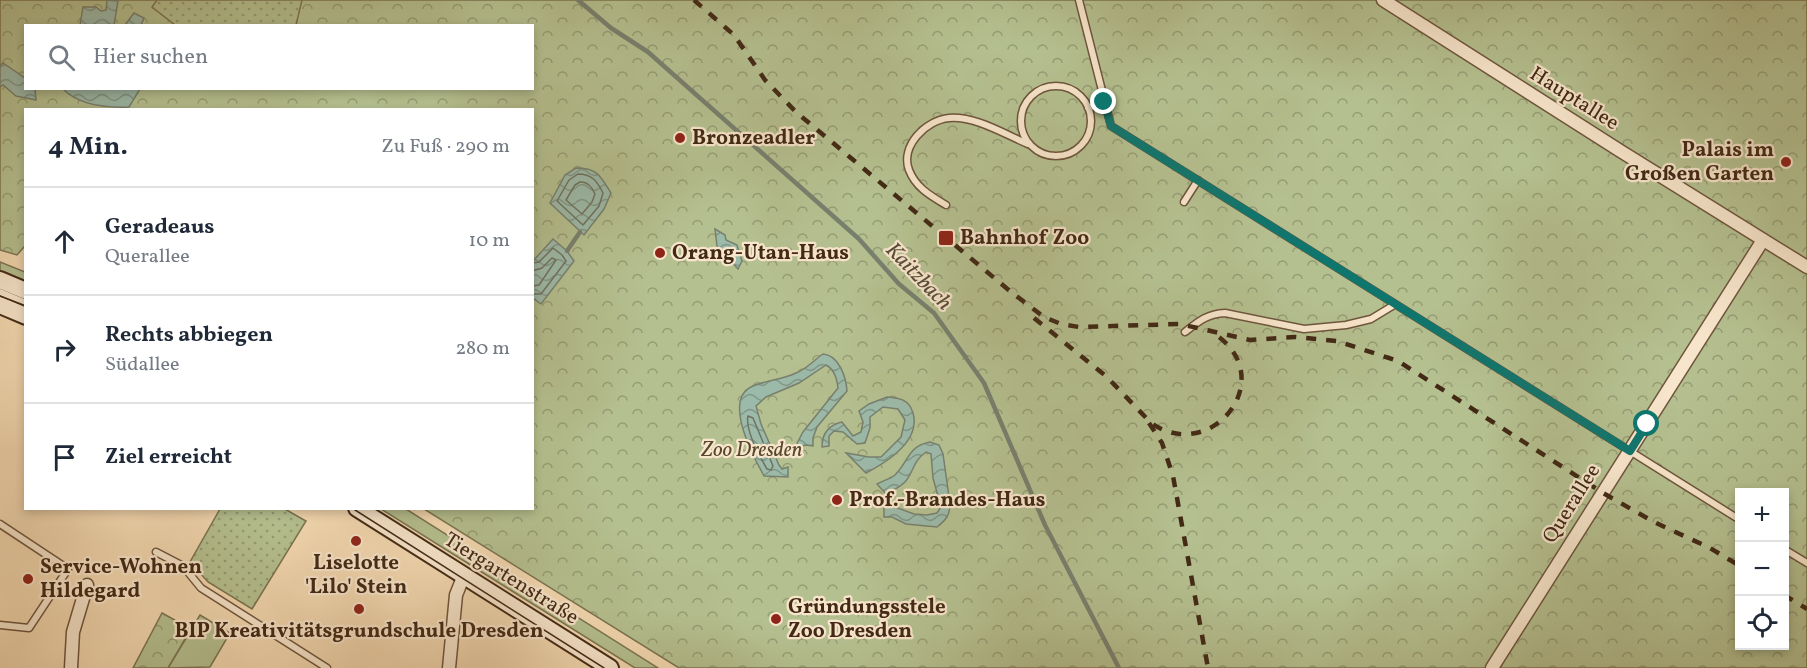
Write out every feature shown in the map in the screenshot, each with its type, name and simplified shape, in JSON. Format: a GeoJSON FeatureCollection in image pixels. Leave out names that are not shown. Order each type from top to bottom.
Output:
{"type":"FeatureCollection","features":[{"type":"Feature","properties":{"kind":"main road"},"geometry":{"type":"LineString","coordinates":[[0,280],[24,290]]}},
{"type":"Feature","properties":{"kind":"main road"},"geometry":{"type":"LineString","coordinates":[[0,305],[24,315]]}},
{"type":"Feature","properties":{"kind":"main road","name":"Tiergartenstraße"},"geometry":{"type":"LineString","coordinates":[[360,510],[610,668]]}},
{"type":"Feature","properties":{"kind":"street","name":"Hauptallee"},"geometry":{"type":"LineString","coordinates":[[1383,0],[1807,267]]}},
{"type":"Feature","properties":{"kind":"street","name":"Querallee"},"geometry":{"type":"LineString","coordinates":[[1492,668],[1763,240]]}},
{"type":"Feature","properties":{"kind":"street"},"geometry":{"type":"LineString","coordinates":[[449,668],[456,595],[464,575]]}},
{"type":"Feature","properties":{"kind":"street"},"geometry":{"type":"LineString","coordinates":[[71,668],[73,632],[87,585]]}},
{"type":"Feature","properties":{"kind":"lane"},"geometry":{"type":"LineString","coordinates":[[1079,0],[1111,126],[1735,517]]}},
{"type":"Feature","properties":{"kind":"lane"},"geometry":{"type":"LineString","coordinates":[[946,205],[925,192],[909,169],[907,157],[910,146],[919,133],[935,122],[948,118],[969,119],[1029,144],[1039,152],[1050,156],[1063,156],[1074,151],[1088,135],[1090,126],[1088,108],[1074,92],[1064,87],[1043,88],[1026,102],[1022,112],[1020,123],[1029,144]]}},
{"type":"Feature","properties":{"kind":"lane"},"geometry":{"type":"LineString","coordinates":[[1088,108],[1104,102]]}},
{"type":"Feature","properties":{"kind":"lane"},"geometry":{"type":"LineString","coordinates":[[1184,202],[1198,180]]}},
{"type":"Feature","properties":{"kind":"lane"},"geometry":{"type":"LineString","coordinates":[[0,292],[24,302]]}},
{"type":"Feature","properties":{"kind":"lane"},"geometry":{"type":"LineString","coordinates":[[1185,332],[1201,318],[1225,313],[1304,329],[1346,326],[1371,319],[1394,305]]}},
{"type":"Feature","properties":{"kind":"lane"},"geometry":{"type":"LineString","coordinates":[[0,625],[29,628],[68,569],[1,525]]}},
{"type":"Feature","properties":{"kind":"lane"},"geometry":{"type":"LineString","coordinates":[[156,552],[183,566],[201,588],[327,668]]}},
{"type":"Feature","properties":{"kind":"lane"},"geometry":{"type":"LineString","coordinates":[[1789,552],[1807,563]]}},
{"type":"Feature","properties":{"kind":"green space","name":"Zoo Dresden"},"geometry":{"type":"Polygon","coordinates":[[[0,0],[1807,0],[1807,668],[679,668],[426,510],[534,510],[534,108],[24,108],[24,247],[17,255],[0,250],[0,0]]]}},
{"type":"Feature","properties":{"kind":"green space"},"geometry":{"type":"Polygon","coordinates":[[[157,0],[302,0],[296,24],[174,24],[152,7],[157,0]]]}},
{"type":"Feature","properties":{"kind":"green space"},"geometry":{"type":"Polygon","coordinates":[[[0,262],[24,272],[24,283],[0,275],[0,262]]]}},
{"type":"Feature","properties":{"kind":"green space"},"geometry":{"type":"Polygon","coordinates":[[[219,510],[287,510],[306,521],[252,609],[208,582],[190,562],[219,510]]]}},
{"type":"Feature","properties":{"kind":"green space"},"geometry":{"type":"Polygon","coordinates":[[[383,510],[408,510],[658,668],[635,668],[383,510]]]}},
{"type":"Feature","properties":{"kind":"green space"},"geometry":{"type":"Polygon","coordinates":[[[162,613],[191,629],[168,668],[133,668],[162,613]]]}},
{"type":"Feature","properties":{"kind":"green space"},"geometry":{"type":"Polygon","coordinates":[[[200,615],[230,633],[210,667],[168,668],[200,615]]]}},
{"type":"Feature","properties":{"kind":"water"},"geometry":{"type":"Polygon","coordinates":[[[107,0],[118,1],[114,24],[80,24],[83,7],[106,10],[107,0]]]}},
{"type":"Feature","properties":{"kind":"water"},"geometry":{"type":"Polygon","coordinates":[[[134,13],[144,18],[141,24],[126,24],[134,13]]]}},
{"type":"Feature","properties":{"kind":"water"},"geometry":{"type":"Polygon","coordinates":[[[3,63],[24,77],[24,90],[35,90],[36,100],[16,96],[3,85],[0,87],[0,66],[3,63]]]}},
{"type":"Feature","properties":{"kind":"water"},"geometry":{"type":"Polygon","coordinates":[[[64,90],[139,90],[129,107],[102,106],[70,95],[64,90]]]}},
{"type":"Feature","properties":{"kind":"water"},"geometry":{"type":"Polygon","coordinates":[[[576,168],[593,171],[611,193],[604,209],[584,235],[550,203],[565,175],[576,168]]]}},
{"type":"Feature","properties":{"kind":"water"},"geometry":{"type":"Polygon","coordinates":[[[715,229],[725,235],[726,240],[737,245],[742,261],[738,269],[717,246],[715,229]]]}},
{"type":"Feature","properties":{"kind":"water"},"geometry":{"type":"Polygon","coordinates":[[[553,239],[567,251],[574,261],[541,304],[534,299],[534,260],[553,239]]]}},
{"type":"Feature","properties":{"kind":"water"},"geometry":{"type":"Polygon","coordinates":[[[823,354],[833,358],[841,368],[847,391],[817,427],[813,446],[805,445],[793,451],[803,432],[838,388],[831,369],[826,365],[799,383],[766,397],[756,406],[761,424],[779,465],[782,469],[788,467],[788,477],[764,476],[743,430],[740,404],[743,394],[751,387],[800,371],[823,354]]]}},
{"type":"Feature","properties":{"kind":"water"},"geometry":{"type":"Polygon","coordinates":[[[887,397],[906,402],[913,413],[914,423],[907,441],[892,457],[866,473],[846,453],[881,457],[901,437],[905,420],[898,409],[883,407],[870,417],[870,428],[865,443],[857,444],[843,432],[834,431],[829,436],[829,446],[822,447],[827,431],[837,423],[842,422],[853,436],[861,432],[863,422],[859,411],[887,397]]]}},
{"type":"Feature","properties":{"kind":"water"},"geometry":{"type":"Polygon","coordinates":[[[930,442],[939,445],[943,454],[950,504],[947,517],[937,527],[906,524],[892,517],[884,517],[884,506],[927,515],[937,513],[941,507],[933,478],[931,454],[926,452],[920,457],[903,484],[885,493],[877,484],[895,475],[917,447],[930,442]]]}},
{"type":"Feature","properties":{"kind":"waterway","name":"Kaitzbach"},"geometry":{"type":"LineString","coordinates":[[578,0],[611,28],[648,52],[859,239],[899,284],[934,313],[984,383],[1045,525],[1119,668]]}},
{"type":"Feature","properties":{"kind":"waterway"},"geometry":{"type":"LineString","coordinates":[[567,251],[580,232]]}},
{"type":"Feature","properties":{"kind":"tram line"},"geometry":{"type":"LineString","coordinates":[[0,296],[24,305]]}},
{"type":"Feature","properties":{"kind":"tram line"},"geometry":{"type":"LineString","coordinates":[[355,510],[604,668]]}},
{"type":"Feature","properties":{"kind":"railway"},"geometry":{"type":"LineString","coordinates":[[694,0],[734,35],[765,80],[796,112],[1044,317],[1061,324],[1079,327],[1180,324],[1250,340],[1295,337],[1337,341],[1398,361],[1603,493],[1735,563]]}},
{"type":"Feature","properties":{"kind":"railway"},"geometry":{"type":"LineString","coordinates":[[1034,318],[1107,377],[1151,423],[1174,433],[1195,433],[1215,425],[1230,411],[1239,393],[1241,373],[1234,353],[1216,335]]}},
{"type":"Feature","properties":{"kind":"railway"},"geometry":{"type":"LineString","coordinates":[[1149,423],[1162,443],[1173,476],[1208,668]]}},
{"type":"Feature","properties":{"kind":"railway"},"geometry":{"type":"LineString","coordinates":[[1786,596],[1807,609]]}},
{"type":"Feature","properties":{"kind":"place","name":"Bronzeadler"},"geometry":{"type":"Point","coordinates":[680,138]}},
{"type":"Feature","properties":{"kind":"place","name":"Palais im Großen Garten"},"geometry":{"type":"Point","coordinates":[1786,162]}},
{"type":"Feature","properties":{"kind":"place","name":"Bahnhof Zoo"},"geometry":{"type":"Point","coordinates":[946,238]}},
{"type":"Feature","properties":{"kind":"place","name":"Orang-Utan-Haus"},"geometry":{"type":"Point","coordinates":[660,253]}},
{"type":"Feature","properties":{"kind":"place","name":"Prof.-Brandes-Haus"},"geometry":{"type":"Point","coordinates":[837,500]}},
{"type":"Feature","properties":{"kind":"place","name":"Liselotte 'Lilo' Stein"},"geometry":{"type":"Point","coordinates":[356,541]}},
{"type":"Feature","properties":{"kind":"place","name":"Service-Wohnen Hildegard"},"geometry":{"type":"Point","coordinates":[28,579]}},
{"type":"Feature","properties":{"kind":"place","name":"BIP Kreativitätsgrundschule Dresden"},"geometry":{"type":"Point","coordinates":[359,609]}},
{"type":"Feature","properties":{"kind":"place","name":"Gründungsstele Zoo Dresden"},"geometry":{"type":"Point","coordinates":[776,619]}},
{"type":"Feature","properties":{"kind":"route"},"geometry":{"type":"LineString","coordinates":[[1104,102],[1111,126],[1630,451],[1647,424]]}}]}
